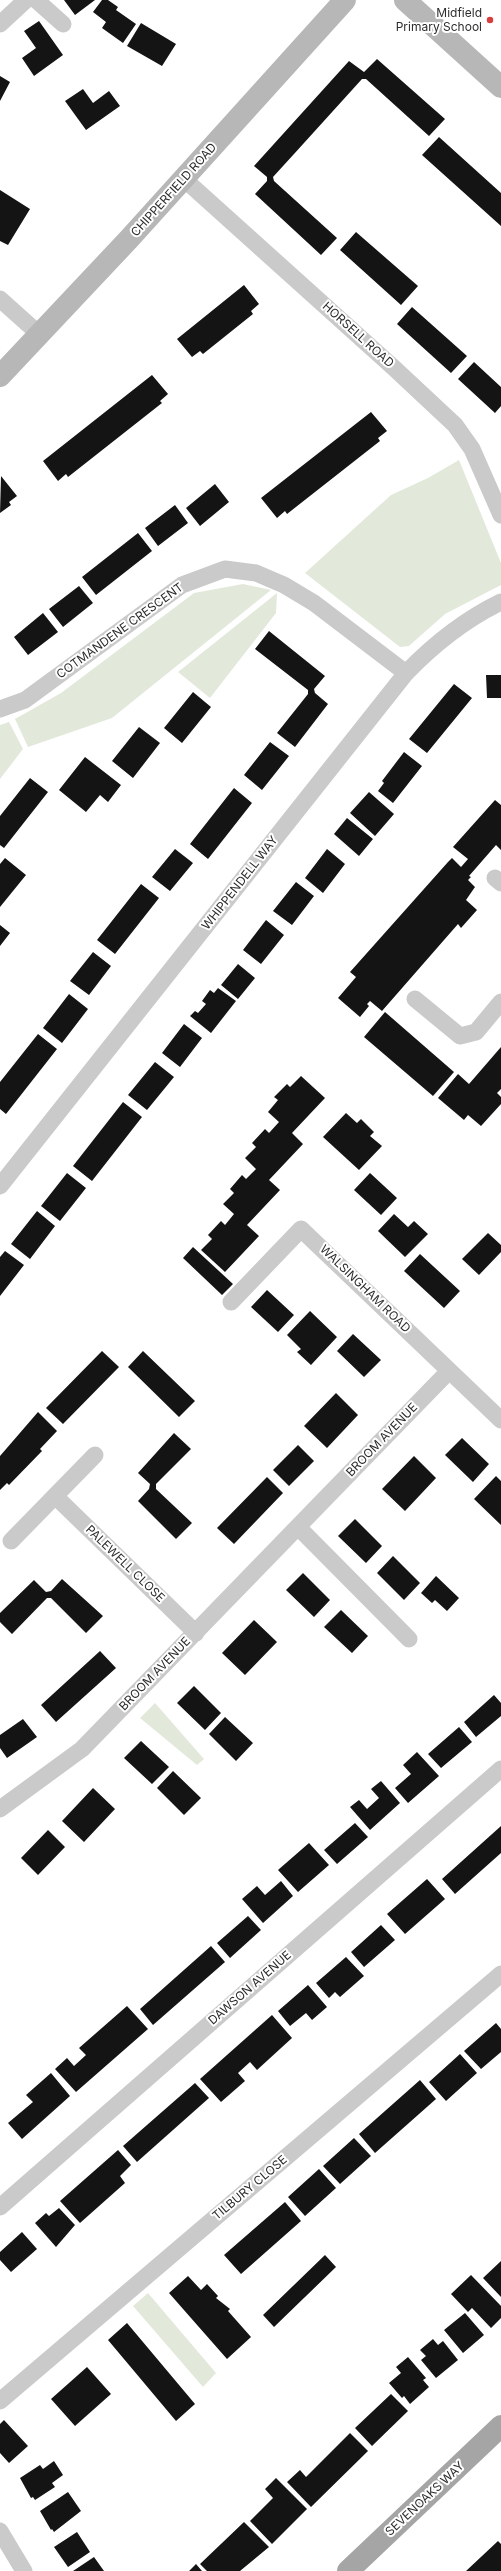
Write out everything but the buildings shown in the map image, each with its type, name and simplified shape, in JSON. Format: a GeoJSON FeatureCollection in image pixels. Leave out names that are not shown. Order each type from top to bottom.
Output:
{"type":"FeatureCollection","features":[{"type":"Feature","properties":{"kind":"main road","name":"SEVENOAKS WAY"},"geometry":{"type":"LineString","coordinates":[[348,2571],[501,2426]]}},
{"type":"Feature","properties":{"kind":"street"},"geometry":{"type":"LineString","coordinates":[[0,24],[26,0]]}},
{"type":"Feature","properties":{"kind":"street"},"geometry":{"type":"LineString","coordinates":[[36,0],[63,24]]}},
{"type":"Feature","properties":{"kind":"street","name":"CHIPPERFIELD ROAD"},"geometry":{"type":"LineString","coordinates":[[0,376],[184,179],[345,0]]}},
{"type":"Feature","properties":{"kind":"street"},"geometry":{"type":"LineString","coordinates":[[405,0],[501,87]]}},
{"type":"Feature","properties":{"kind":"street","name":"HORSELL ROAD"},"geometry":{"type":"LineString","coordinates":[[184,179],[455,425],[472,449],[501,515]]}},
{"type":"Feature","properties":{"kind":"street"},"geometry":{"type":"LineString","coordinates":[[0,299],[39,334]]}},
{"type":"Feature","properties":{"kind":"street","name":"COTMANDENE CRESCENT"},"geometry":{"type":"LineString","coordinates":[[0,708],[25,700],[182,585],[225,569],[256,573],[284,585],[314,603],[406,673]]}},
{"type":"Feature","properties":{"kind":"street","name":"WHIPPENDELL WAY"},"geometry":{"type":"LineString","coordinates":[[0,1186],[406,673],[431,647],[452,630],[501,602]]}},
{"type":"Feature","properties":{"kind":"street"},"geometry":{"type":"LineString","coordinates":[[415,999],[460,1036],[476,1032],[501,1002]]}},
{"type":"Feature","properties":{"kind":"street","name":"WALSINGHAM ROAD"},"geometry":{"type":"LineString","coordinates":[[231,1302],[301,1229],[501,1420]]}},
{"type":"Feature","properties":{"kind":"street","name":"BROOM AVENUE"},"geometry":{"type":"LineString","coordinates":[[0,1809],[82,1749],[449,1371]]}},
{"type":"Feature","properties":{"kind":"street"},"geometry":{"type":"LineString","coordinates":[[12,1541],[95,1455]]}},
{"type":"Feature","properties":{"kind":"street","name":"PALEWELL CLOSE"},"geometry":{"type":"LineString","coordinates":[[55,1496],[196,1633]]}},
{"type":"Feature","properties":{"kind":"street"},"geometry":{"type":"LineString","coordinates":[[298,1527],[409,1639]]}},
{"type":"Feature","properties":{"kind":"street","name":"DAWSON AVENUE"},"geometry":{"type":"LineString","coordinates":[[0,2207],[501,1769]]}},
{"type":"Feature","properties":{"kind":"street","name":"TILBURY CLOSE"},"geometry":{"type":"LineString","coordinates":[[0,2401],[501,1974]]}},
{"type":"Feature","properties":{"kind":"street"},"geometry":{"type":"LineString","coordinates":[[0,2531],[24,2571]]}},
{"type":"Feature","properties":{"kind":"shaded area"},"geometry":{"type":"Polygon","coordinates":[[[459,460],[501,563],[501,585],[445,614],[409,646],[400,647],[305,573],[391,495],[428,478],[459,460]]]}},
{"type":"Feature","properties":{"kind":"shaded area"},"geometry":{"type":"Polygon","coordinates":[[[243,584],[271,590],[112,718],[28,747],[15,719],[61,693],[194,593],[243,584]]]}},
{"type":"Feature","properties":{"kind":"shaded area"},"geometry":{"type":"Polygon","coordinates":[[[277,593],[276,613],[210,698],[178,672],[277,593]]]}},
{"type":"Feature","properties":{"kind":"shaded area"},"geometry":{"type":"Polygon","coordinates":[[[9,722],[23,749],[0,779],[0,725],[9,722]]]}},
{"type":"Feature","properties":{"kind":"shaded area"},"geometry":{"type":"Polygon","coordinates":[[[155,1703],[204,1759],[197,1765],[140,1718],[155,1703]]]}},
{"type":"Feature","properties":{"kind":"shaded area"},"geometry":{"type":"Polygon","coordinates":[[[148,2293],[216,2373],[203,2387],[133,2306],[148,2293]]]}},
{"type":"Feature","properties":{"kind":"place","name":"Midfield Primary School"},"geometry":{"type":"Point","coordinates":[490,20]}}]}
